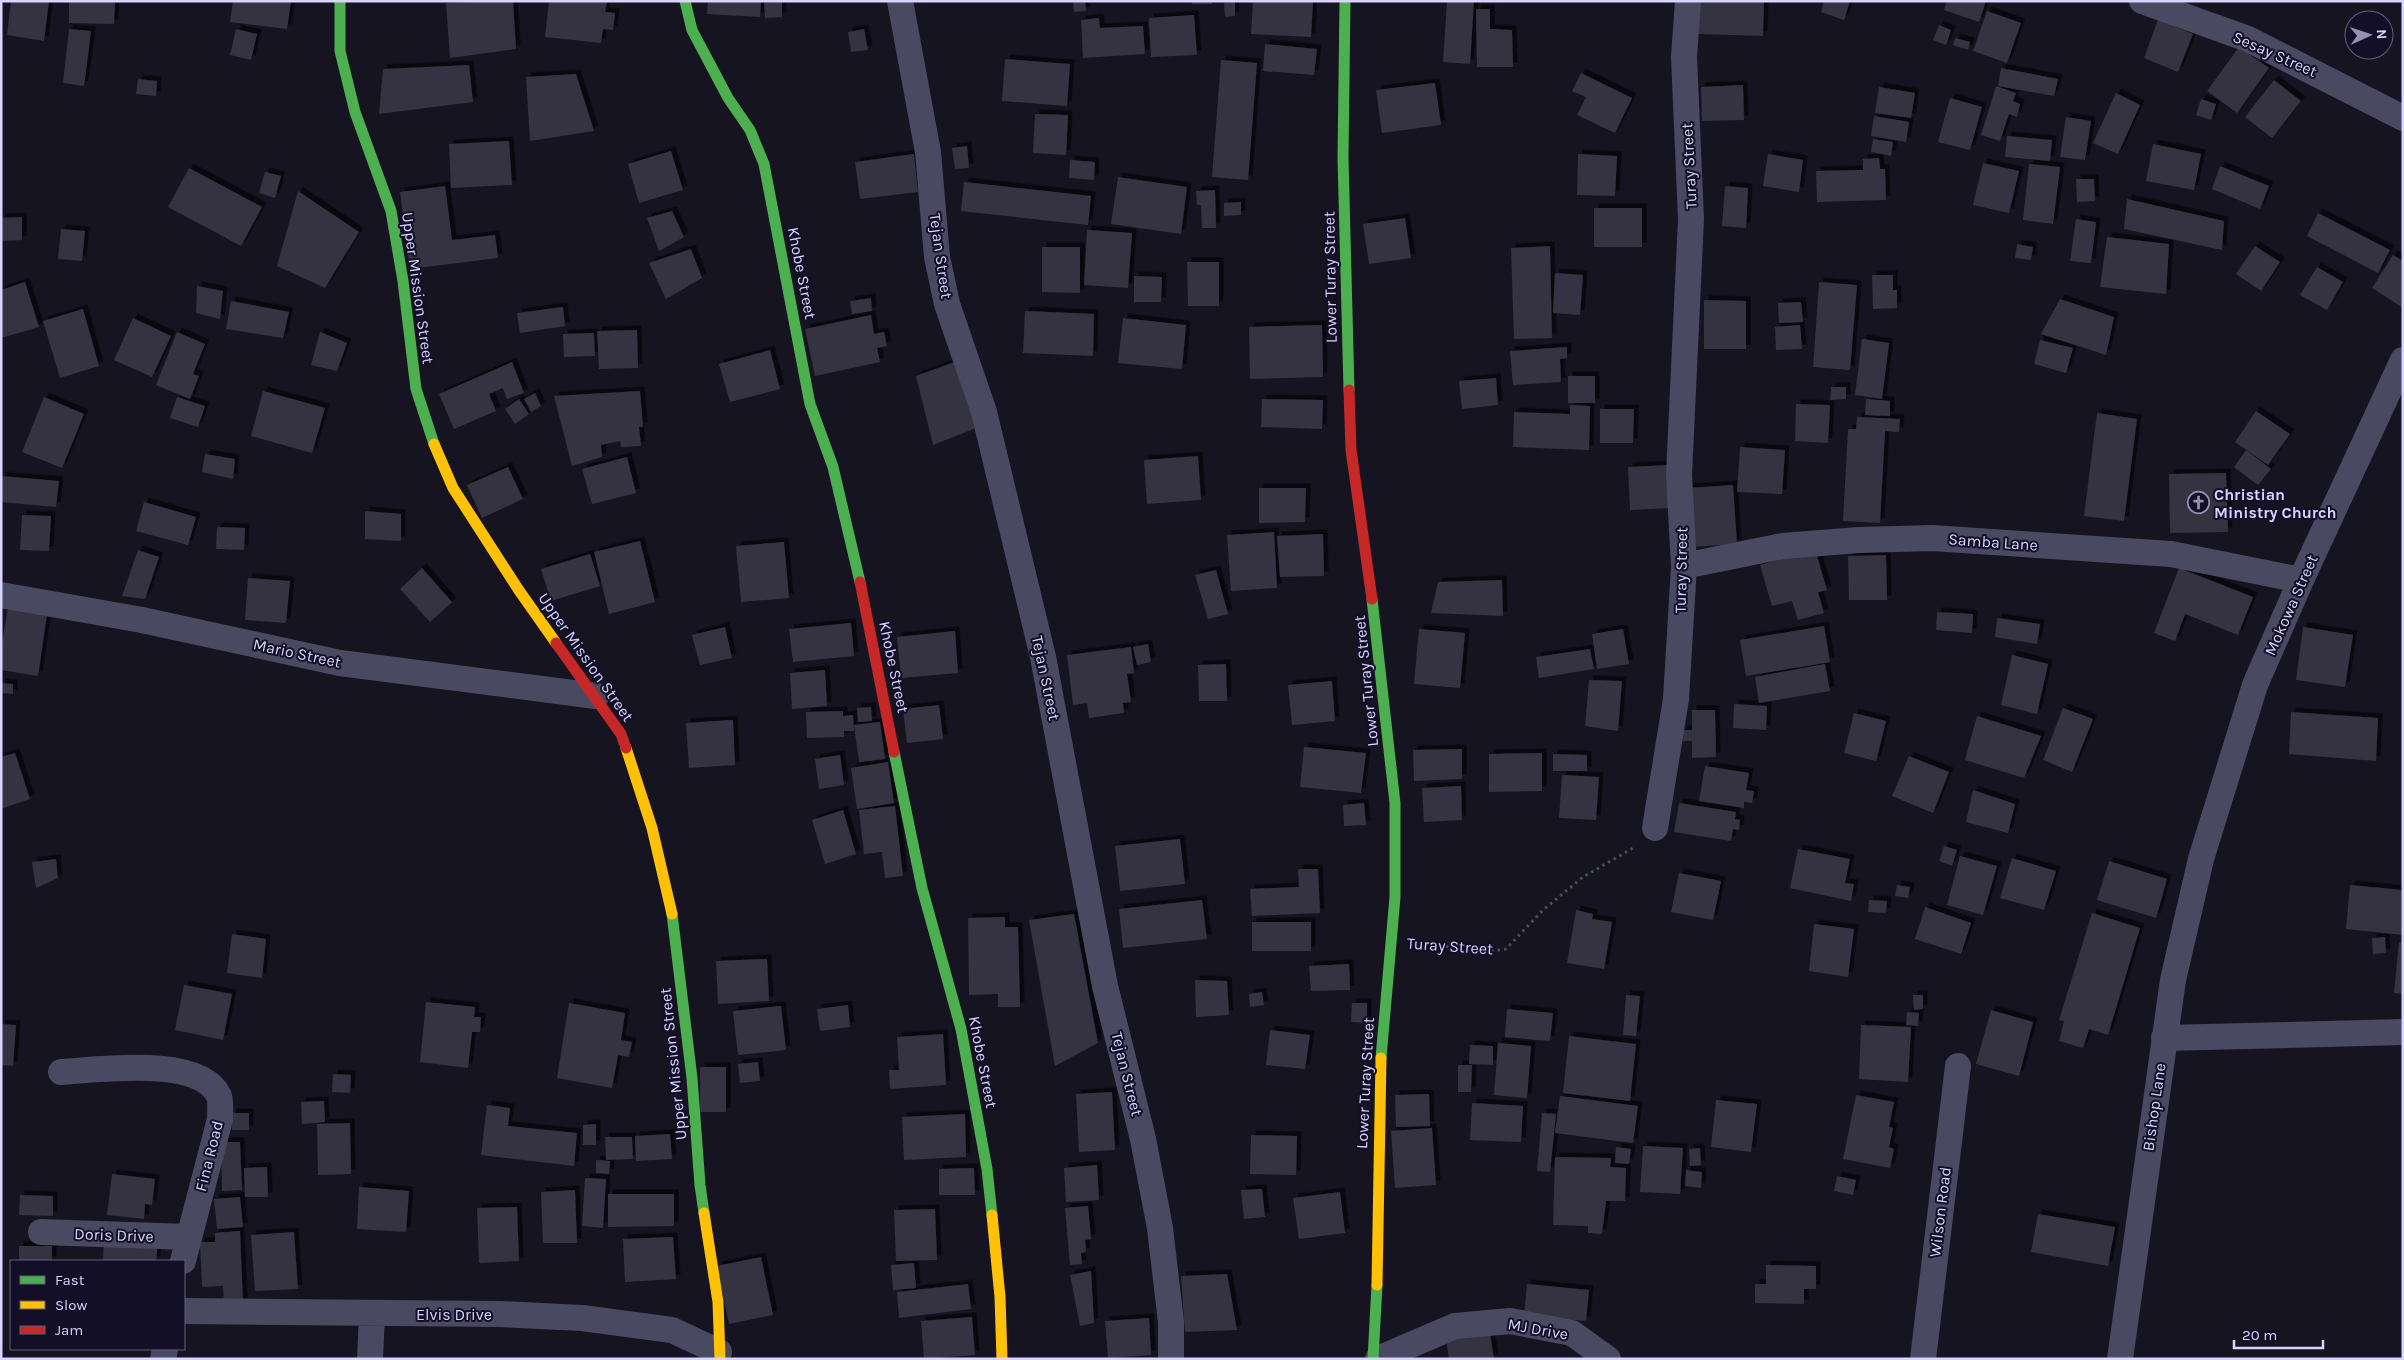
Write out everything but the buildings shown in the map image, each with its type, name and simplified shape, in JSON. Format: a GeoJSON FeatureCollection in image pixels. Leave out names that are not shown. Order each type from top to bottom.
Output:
{"type":"FeatureCollection","features":[{"type":"Feature","properties":{"kind":"street","name":"Upper Mission Street"},"geometry":{"type":"LineString","coordinates":[[340,1],[340,51],[355,112],[391,211],[404,281],[416,389],[430,435],[453,488],[518,589],[596,696],[621,734],[652,828],[675,927],[692,1078],[700,1185],[718,1302],[720,1355]]}},
{"type":"Feature","properties":{"kind":"street","name":"Khobe Street"},"geometry":{"type":"LineString","coordinates":[[686,1],[692,30],[728,98],[750,130],[764,164],[810,404],[833,467],[850,534],[922,888],[961,1029],[987,1169],[1000,1297],[1002,1359]]}},
{"type":"Feature","properties":{"kind":"street","name":"Tejan Street"},"geometry":{"type":"LineString","coordinates":[[900,1],[928,152],[938,257],[947,304],[984,412],[1043,657],[1105,986],[1143,1139],[1160,1228],[1171,1322],[1171,1359]]}},
{"type":"Feature","properties":{"kind":"street","name":"Lower Turay Street"},"geometry":{"type":"LineString","coordinates":[[1344,1],[1344,158],[1351,450],[1370,579],[1395,803],[1394,897],[1379,1076],[1377,1291],[1373,1359]]}},
{"type":"Feature","properties":{"kind":"street","name":"Turay Street"},"geometry":{"type":"LineString","coordinates":[[1655,828],[1676,699],[1684,566],[1679,475],[1691,219],[1684,57],[1688,1]]}},
{"type":"Feature","properties":{"kind":"street","name":"Sesay Street"},"geometry":{"type":"LineString","coordinates":[[2142,1],[2248,39],[2403,118]]}},
{"type":"Feature","properties":{"kind":"street","name":"Mokowa Street"},"geometry":{"type":"LineString","coordinates":[[2201,858],[2255,685],[2301,580],[2403,360]]}},
{"type":"Feature","properties":{"kind":"street","name":"Samba Lane"},"geometry":{"type":"LineString","coordinates":[[1684,566],[1783,546],[1859,540],[1932,538],[2171,554],[2301,580]]}},
{"type":"Feature","properties":{"kind":"street","name":"Mario Street"},"geometry":{"type":"LineString","coordinates":[[1,595],[142,620],[340,662],[596,696]]}},
{"type":"Feature","properties":{"kind":"street","name":"Bishop Lane"},"geometry":{"type":"LineString","coordinates":[[2120,1359],[2173,980],[2201,858]]}},
{"type":"Feature","properties":{"kind":"street"},"geometry":{"type":"LineString","coordinates":[[2164,1038],[2403,1032]]}},
{"type":"Feature","properties":{"kind":"street","name":"Wilson Road"},"geometry":{"type":"LineString","coordinates":[[1923,1359],[1958,1066]]}},
{"type":"Feature","properties":{"kind":"street","name":"Fina Road"},"geometry":{"type":"LineString","coordinates":[[61,1072],[154,1068],[189,1072],[209,1083],[220,1096],[220,1118],[186,1249]]}},
{"type":"Feature","properties":{"kind":"street","name":"Doris Drive"},"geometry":{"type":"LineString","coordinates":[[41,1232],[186,1249]]}},
{"type":"Feature","properties":{"kind":"street","name":"Elvis Drive"},"geometry":{"type":"LineString","coordinates":[[185,1311],[500,1314],[582,1318],[672,1330],[720,1355]]}},
{"type":"Feature","properties":{"kind":"street"},"geometry":{"type":"LineString","coordinates":[[370,1359],[372,1314]]}},
{"type":"Feature","properties":{"kind":"street","name":"MJ Drive"},"geometry":{"type":"LineString","coordinates":[[1378,1359],[1455,1326],[1510,1321],[1572,1333],[1608,1359]]}},
{"type":"Feature","properties":{"kind":"path","name":"Turay Street"},"geometry":{"type":"LineString","coordinates":[[1390,942],[1492,951],[1506,948],[1543,910],[1583,877],[1646,842],[1655,828]]}},
{"type":"Feature","properties":{"kind":"traffic: fast"},"geometry":{"type":"LineString","coordinates":[[340,1],[340,51],[355,112],[391,211],[403,281],[416,389],[434,444]]}},
{"type":"Feature","properties":{"kind":"traffic: fast"},"geometry":{"type":"LineString","coordinates":[[685,1],[692,30],[728,98],[750,130],[764,164],[810,404],[833,467],[860,582]]}},
{"type":"Feature","properties":{"kind":"traffic: fast"},"geometry":{"type":"LineString","coordinates":[[1345,1],[1343,158],[1349,390]]}},
{"type":"Feature","properties":{"kind":"traffic: fast"},"geometry":{"type":"LineString","coordinates":[[1372,599],[1395,803],[1395,897],[1381,1058]]}},
{"type":"Feature","properties":{"kind":"traffic: fast"},"geometry":{"type":"LineString","coordinates":[[894,752],[922,888],[961,1029],[987,1169],[992,1215]]}},
{"type":"Feature","properties":{"kind":"traffic: fast"},"geometry":{"type":"LineString","coordinates":[[672,914],[692,1078],[700,1185],[704,1213]]}},
{"type":"Feature","properties":{"kind":"traffic: fast"},"geometry":{"type":"LineString","coordinates":[[1373,1359],[1377,1285]]}},
{"type":"Feature","properties":{"kind":"traffic: slow"},"geometry":{"type":"LineString","coordinates":[[434,444],[453,488],[518,589],[556,643]]}},
{"type":"Feature","properties":{"kind":"traffic: slow"},"geometry":{"type":"LineString","coordinates":[[626,748],[652,828],[672,914]]}},
{"type":"Feature","properties":{"kind":"traffic: slow"},"geometry":{"type":"LineString","coordinates":[[1377,1285],[1381,1058]]}},
{"type":"Feature","properties":{"kind":"traffic: slow"},"geometry":{"type":"LineString","coordinates":[[704,1213],[718,1302],[720,1359]]}},
{"type":"Feature","properties":{"kind":"traffic: slow"},"geometry":{"type":"LineString","coordinates":[[992,1215],[1000,1297],[1002,1359]]}},
{"type":"Feature","properties":{"kind":"traffic: jam"},"geometry":{"type":"LineString","coordinates":[[1349,390],[1351,450],[1372,599]]}},
{"type":"Feature","properties":{"kind":"traffic: jam"},"geometry":{"type":"LineString","coordinates":[[860,582],[894,752]]}},
{"type":"Feature","properties":{"kind":"traffic: jam"},"geometry":{"type":"LineString","coordinates":[[556,643],[621,734],[626,748]]}},
{"type":"Feature","properties":{"kind":"place","name":"Christian Ministry Church"},"geometry":{"type":"Point","coordinates":[2198,503]}}]}
